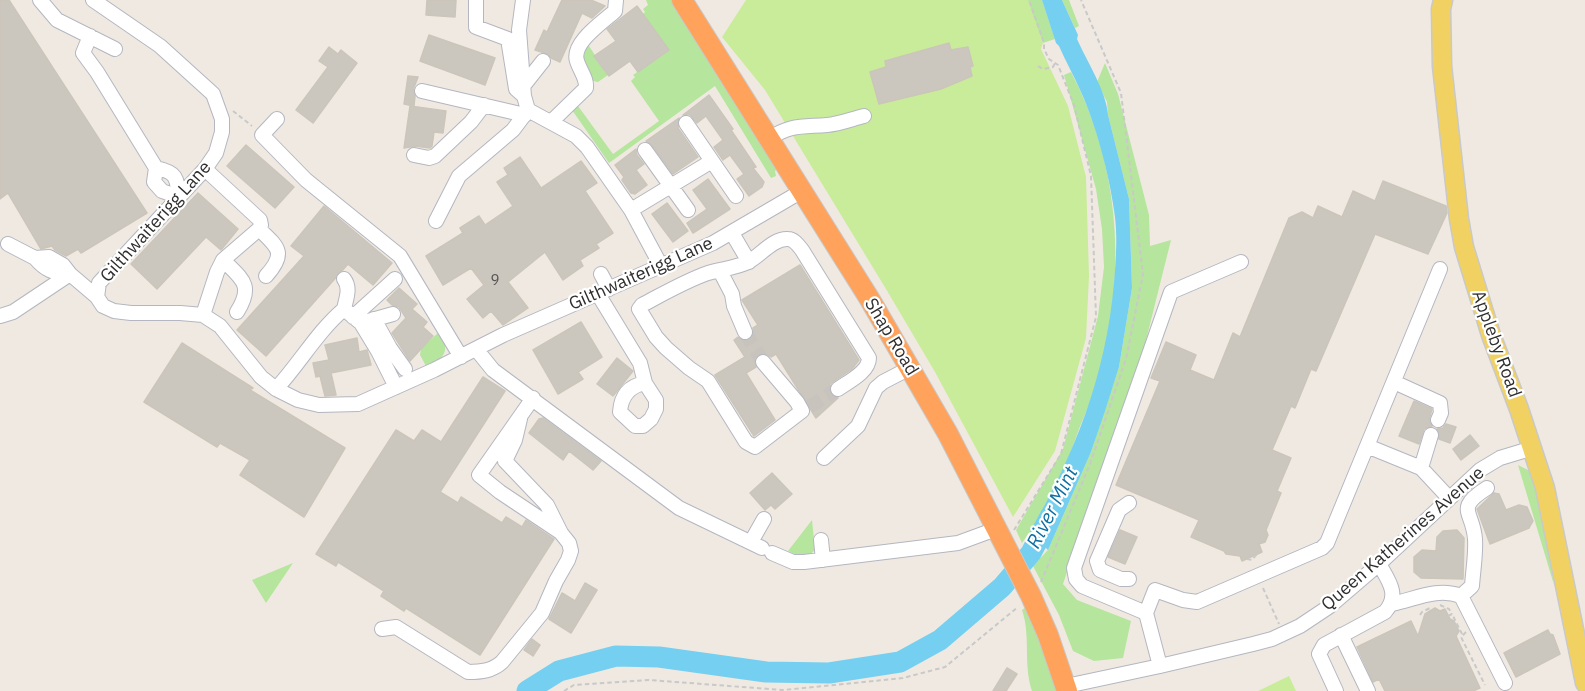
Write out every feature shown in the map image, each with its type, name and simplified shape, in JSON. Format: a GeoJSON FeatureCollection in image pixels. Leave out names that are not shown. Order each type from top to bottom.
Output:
{"type":"FeatureCollection","features":[{"type":"Feature","properties":{"kind":"highway","name":"Shap Road"},"geometry":{"type":"LineString","coordinates":[[682,0],[802,191],[948,434],[1029,592],[1048,634],[1066,689]]}},
{"type":"Feature","properties":{"kind":"main road","name":"Appleby Road"},"geometry":{"type":"LineString","coordinates":[[1443,0],[1441,9],[1442,66],[1464,247],[1491,335],[1533,448],[1552,520],[1585,683]]}},
{"type":"Feature","properties":{"kind":"street"},"geometry":{"type":"LineString","coordinates":[[40,0],[57,20],[116,49]]}},
{"type":"Feature","properties":{"kind":"street"},"geometry":{"type":"LineString","coordinates":[[93,0],[160,46],[213,93]]}},
{"type":"Feature","properties":{"kind":"street"},"geometry":{"type":"LineString","coordinates":[[476,0],[476,27],[508,39],[516,89],[524,91]]}},
{"type":"Feature","properties":{"kind":"street"},"geometry":{"type":"LineString","coordinates":[[436,221],[459,176],[513,130],[527,112],[519,30],[523,0]]}},
{"type":"Feature","properties":{"kind":"street"},"geometry":{"type":"LineString","coordinates":[[551,122],[586,88],[587,83],[576,57],[578,48],[590,33],[615,11],[616,0]]}},
{"type":"Feature","properties":{"kind":"street"},"geometry":{"type":"LineString","coordinates":[[90,36],[83,53],[156,168],[154,182],[162,191],[179,197]]}},
{"type":"Feature","properties":{"kind":"street"},"geometry":{"type":"LineString","coordinates":[[524,91],[543,61]]}},
{"type":"Feature","properties":{"kind":"street"},"geometry":{"type":"LineString","coordinates":[[422,91],[527,112],[576,136],[587,147],[631,210],[662,266]]}},
{"type":"Feature","properties":{"kind":"street","name":"Gilthwaiterigg Lane"},"geometry":{"type":"LineString","coordinates":[[213,93],[222,119],[222,132],[216,153],[205,169],[99,283],[97,297],[103,306],[114,311],[202,315],[220,326],[261,377],[298,400],[319,405],[362,403],[461,357],[554,306],[603,292],[732,233],[802,191]]}},
{"type":"Feature","properties":{"kind":"street"},"geometry":{"type":"LineString","coordinates":[[414,155],[429,158],[435,156],[471,122],[484,105]]}},
{"type":"Feature","properties":{"kind":"street"},"geometry":{"type":"LineString","coordinates":[[769,139],[795,126],[828,125],[864,116]]}},
{"type":"Feature","properties":{"kind":"street"},"geometry":{"type":"LineString","coordinates":[[277,119],[262,135],[306,180],[399,256],[461,357]]}},
{"type":"Feature","properties":{"kind":"street"},"geometry":{"type":"LineString","coordinates":[[686,123],[736,196]]}},
{"type":"Feature","properties":{"kind":"street"},"geometry":{"type":"LineString","coordinates":[[645,150],[688,210]]}},
{"type":"Feature","properties":{"kind":"street"},"geometry":{"type":"LineString","coordinates":[[631,210],[712,161]]}},
{"type":"Feature","properties":{"kind":"street"},"geometry":{"type":"LineString","coordinates":[[202,315],[223,260],[261,225],[260,220],[205,169]]}},
{"type":"Feature","properties":{"kind":"street"},"geometry":{"type":"LineString","coordinates":[[259,229],[278,248],[279,254],[274,267],[266,276]]}},
{"type":"Feature","properties":{"kind":"street"},"geometry":{"type":"LineString","coordinates":[[732,233],[749,262]]}},
{"type":"Feature","properties":{"kind":"street"},"geometry":{"type":"LineString","coordinates":[[763,362],[805,409],[755,447],[747,442],[708,381],[666,348],[639,309],[649,301],[711,272],[720,272],[749,262],[778,241],[788,239],[795,242],[802,250],[868,358],[869,363],[865,369],[838,389]]}},
{"type":"Feature","properties":{"kind":"street"},"geometry":{"type":"LineString","coordinates":[[8,244],[35,258],[41,266],[55,274],[69,274],[97,297]]}},
{"type":"Feature","properties":{"kind":"street"},"geometry":{"type":"LineString","coordinates":[[223,260],[244,282],[247,292],[237,312]]}},
{"type":"Feature","properties":{"kind":"street"},"geometry":{"type":"LineString","coordinates":[[1146,613],[1082,586],[1076,579],[1074,568],[1171,292],[1241,262]]}},
{"type":"Feature","properties":{"kind":"street"},"geometry":{"type":"LineString","coordinates":[[1160,666],[1146,613],[1155,590],[1183,600],[1197,602],[1322,548],[1327,543],[1440,269]]}},
{"type":"Feature","properties":{"kind":"street"},"geometry":{"type":"LineString","coordinates":[[720,272],[732,294],[745,332]]}},
{"type":"Feature","properties":{"kind":"street"},"geometry":{"type":"LineString","coordinates":[[4,316],[69,274]]}},
{"type":"Feature","properties":{"kind":"street"},"geometry":{"type":"LineString","coordinates":[[601,274],[603,292],[642,366],[645,383]]}},
{"type":"Feature","properties":{"kind":"street"},"geometry":{"type":"LineString","coordinates":[[344,279],[348,284],[348,292],[358,317],[396,387]]}},
{"type":"Feature","properties":{"kind":"street"},"geometry":{"type":"LineString","coordinates":[[358,317],[395,279]]}},
{"type":"Feature","properties":{"kind":"street"},"geometry":{"type":"LineString","coordinates":[[276,388],[332,319],[393,314]]}},
{"type":"Feature","properties":{"kind":"street"},"geometry":{"type":"LineString","coordinates":[[358,317],[390,348],[405,369]]}},
{"type":"Feature","properties":{"kind":"street"},"geometry":{"type":"LineString","coordinates":[[476,349],[493,370],[679,508],[792,562],[958,543],[996,529]]}},
{"type":"Feature","properties":{"kind":"street"},"geometry":{"type":"LineString","coordinates":[[824,458],[858,426],[876,388],[910,368]]}},
{"type":"Feature","properties":{"kind":"street"},"geometry":{"type":"LineString","coordinates":[[1394,382],[1440,403],[1441,413],[1438,420]]}},
{"type":"Feature","properties":{"kind":"street"},"geometry":{"type":"LineString","coordinates":[[533,398],[479,475],[561,533]]}},
{"type":"Feature","properties":{"kind":"street"},"geometry":{"type":"LineString","coordinates":[[382,629],[396,627],[468,672],[495,668],[535,623],[570,556],[569,543],[561,533],[547,505],[505,461],[515,440],[520,418]]}},
{"type":"Feature","properties":{"kind":"street"},"geometry":{"type":"LineString","coordinates":[[1421,468],[1431,435]]}},
{"type":"Feature","properties":{"kind":"street"},"geometry":{"type":"LineString","coordinates":[[1367,446],[1421,468],[1449,498]]}},
{"type":"Feature","properties":{"kind":"street","name":"Queen Katherines Avenue"},"geometry":{"type":"LineString","coordinates":[[1066,689],[1263,641],[1300,626],[1330,606],[1379,564],[1475,474],[1491,463],[1533,448]]}},
{"type":"Feature","properties":{"kind":"street"},"geometry":{"type":"LineString","coordinates":[[1464,601],[1472,586],[1475,546],[1475,538],[1467,514],[1468,504],[1475,495],[1487,488]]}},
{"type":"Feature","properties":{"kind":"street"},"geometry":{"type":"LineString","coordinates":[[1129,503],[1119,510],[1097,561],[1100,570],[1121,579],[1130,579]]}},
{"type":"Feature","properties":{"kind":"street"},"geometry":{"type":"LineString","coordinates":[[762,548],[764,519]]}},
{"type":"Feature","properties":{"kind":"street"},"geometry":{"type":"LineString","coordinates":[[821,540],[823,560]]}},
{"type":"Feature","properties":{"kind":"street"},"geometry":{"type":"LineString","coordinates":[[1379,564],[1393,595],[1392,604]]}},
{"type":"Feature","properties":{"kind":"street"},"geometry":{"type":"LineString","coordinates":[[1336,691],[1319,654],[1324,645],[1385,612],[1392,604],[1435,592],[1453,593],[1464,601],[1505,683]]}},
{"type":"Feature","properties":{"kind":"street"},"geometry":{"type":"LineString","coordinates":[[1341,635],[1368,691]]}},
{"type":"Feature","properties":{"kind":"path"},"geometry":{"type":"LineString","coordinates":[[1016,526],[1061,454],[1096,317],[1091,176],[1074,105],[1058,65],[1049,60],[1044,49],[1029,0]]}},
{"type":"Feature","properties":{"kind":"path"},"geometry":{"type":"LineString","coordinates":[[564,691],[574,685],[650,680],[783,690],[903,678],[945,667],[1029,592],[1090,464],[1126,359],[1143,274],[1121,93],[1081,0]]}},
{"type":"Feature","properties":{"kind":"path"},"geometry":{"type":"LineString","coordinates":[[1038,66],[1043,69],[1053,67],[1055,63]]}},
{"type":"Feature","properties":{"kind":"path"},"geometry":{"type":"LineString","coordinates":[[213,93],[262,135]]}},
{"type":"Feature","properties":{"kind":"path"},"geometry":{"type":"LineString","coordinates":[[1252,560],[1257,554]]}},
{"type":"Feature","properties":{"kind":"path"},"geometry":{"type":"LineString","coordinates":[[1247,559],[1252,560]]}},
{"type":"Feature","properties":{"kind":"path"},"geometry":{"type":"LineString","coordinates":[[1252,560],[1283,634]]}},
{"type":"Feature","properties":{"kind":"path"},"geometry":{"type":"LineString","coordinates":[[1420,615],[1438,605],[1449,609],[1485,686]]}},
{"type":"Feature","properties":{"kind":"path"},"geometry":{"type":"LineString","coordinates":[[1462,634],[1477,627]]}},
{"type":"Feature","properties":{"kind":"green space"},"geometry":{"type":"Polygon","coordinates":[[[646,0],[674,0],[777,169],[776,176],[771,178],[715,86],[609,163],[572,110],[578,106],[613,154],[659,121],[631,81],[635,77],[633,75],[669,50],[643,14],[645,12],[643,9],[648,5],[646,0]]]}},
{"type":"Feature","properties":{"kind":"green space"},"geometry":{"type":"Polygon","coordinates":[[[746,0],[1028,0],[1043,43],[1041,49],[1068,106],[1086,177],[1089,276],[1086,338],[1055,451],[1013,517],[935,372],[886,289],[765,90],[722,37],[746,0]]]}},
{"type":"Feature","properties":{"kind":"green space"},"geometry":{"type":"Polygon","coordinates":[[[1025,0],[1042,0],[1055,39],[1043,43],[1025,0]]]}},
{"type":"Feature","properties":{"kind":"green space"},"geometry":{"type":"Polygon","coordinates":[[[1062,0],[1069,0],[1079,26],[1075,28],[1062,0]]]}},
{"type":"Feature","properties":{"kind":"green space"},"geometry":{"type":"Polygon","coordinates":[[[589,46],[608,75],[598,82],[593,81],[585,69],[581,54],[589,46]]]}},
{"type":"Feature","properties":{"kind":"green space"},"geometry":{"type":"Polygon","coordinates":[[[1105,63],[1118,94],[1149,215],[1150,246],[1171,240],[1124,418],[1086,515],[1063,584],[1077,600],[1131,621],[1123,658],[1094,661],[1073,651],[1059,615],[1033,566],[1048,550],[1091,452],[1119,367],[1132,288],[1129,199],[1108,115],[1107,102],[1097,82],[1105,63]]]}},
{"type":"Feature","properties":{"kind":"green space"},"geometry":{"type":"Polygon","coordinates":[[[1071,72],[1087,106],[1108,176],[1115,250],[1114,287],[1103,360],[1092,395],[1055,488],[1022,543],[1016,530],[1063,449],[1098,316],[1104,267],[1102,229],[1096,189],[1064,75],[1071,72]]]}},
{"type":"Feature","properties":{"kind":"green space"},"geometry":{"type":"Polygon","coordinates":[[[440,331],[445,344],[444,353],[438,360],[426,366],[420,355],[421,349],[440,331]]]}},
{"type":"Feature","properties":{"kind":"green space"},"geometry":{"type":"Polygon","coordinates":[[[1518,465],[1530,471],[1542,512],[1554,585],[1518,465]]]}},
{"type":"Feature","properties":{"kind":"green space"},"geometry":{"type":"Polygon","coordinates":[[[812,520],[815,550],[809,555],[802,556],[788,551],[812,520]]]}},
{"type":"Feature","properties":{"kind":"green space"},"geometry":{"type":"Polygon","coordinates":[[[293,563],[266,603],[252,580],[293,563]]]}},
{"type":"Feature","properties":{"kind":"green space"},"geometry":{"type":"Polygon","coordinates":[[[1026,607],[1058,691],[1032,691],[1022,610],[1026,607]]]}},
{"type":"Feature","properties":{"kind":"green space"},"geometry":{"type":"Polygon","coordinates":[[[1289,676],[1296,691],[1258,691],[1289,676]]]}},
{"type":"Feature","properties":{"kind":"water"},"geometry":{"type":"Polygon","coordinates":[[[1042,0],[1062,0],[1078,35],[1077,39],[1104,96],[1129,199],[1132,288],[1119,367],[1105,411],[1091,452],[1048,550],[1030,532],[1061,473],[1096,381],[1110,317],[1116,237],[1112,196],[1097,134],[1087,105],[1056,43],[1042,0]]]}},
{"type":"Feature","properties":{"kind":"building"},"geometry":{"type":"Polygon","coordinates":[[[0,0],[9,0],[147,213],[81,253],[78,249],[66,256],[52,246],[41,249],[8,193],[0,199],[0,0]]]}},
{"type":"Feature","properties":{"kind":"building"},"geometry":{"type":"Polygon","coordinates":[[[427,0],[456,0],[455,17],[426,15],[427,0]]]}},
{"type":"Feature","properties":{"kind":"building"},"geometry":{"type":"Polygon","coordinates":[[[562,0],[591,0],[605,6],[592,18],[582,13],[560,62],[548,54],[535,50],[544,30],[547,32],[562,0]]]}},
{"type":"Feature","properties":{"kind":"building"},"geometry":{"type":"Polygon","coordinates":[[[637,6],[669,50],[638,72],[630,61],[609,76],[594,56],[616,41],[607,29],[637,6]]]}},
{"type":"Feature","properties":{"kind":"building"},"geometry":{"type":"Polygon","coordinates":[[[429,35],[495,58],[485,85],[420,61],[429,35]]]}},
{"type":"Feature","properties":{"kind":"building"},"geometry":{"type":"Polygon","coordinates":[[[949,43],[951,50],[968,47],[973,66],[970,67],[972,76],[941,89],[879,104],[870,72],[886,67],[885,61],[949,43]]]}},
{"type":"Feature","properties":{"kind":"building"},"geometry":{"type":"Polygon","coordinates":[[[329,47],[338,54],[341,50],[357,63],[313,123],[296,110],[328,67],[319,61],[329,47]]]}},
{"type":"Feature","properties":{"kind":"building"},"geometry":{"type":"Polygon","coordinates":[[[408,76],[418,77],[413,90],[414,106],[404,104],[408,76]]]}},
{"type":"Feature","properties":{"kind":"building"},"geometry":{"type":"Polygon","coordinates":[[[709,95],[733,129],[731,130],[756,167],[753,168],[764,182],[762,187],[749,196],[737,179],[744,174],[730,155],[723,160],[714,147],[723,140],[706,116],[697,123],[690,115],[683,115],[709,95]]]}},
{"type":"Feature","properties":{"kind":"building"},"geometry":{"type":"Polygon","coordinates":[[[410,106],[446,111],[443,133],[434,132],[430,148],[415,146],[404,148],[410,106]]]}},
{"type":"Feature","properties":{"kind":"building"},"geometry":{"type":"Polygon","coordinates":[[[679,118],[678,128],[698,157],[673,174],[652,145],[646,141],[679,118]]]}},
{"type":"Feature","properties":{"kind":"building"},"geometry":{"type":"Polygon","coordinates":[[[246,145],[294,187],[275,208],[227,166],[246,145]]]}},
{"type":"Feature","properties":{"kind":"building"},"geometry":{"type":"Polygon","coordinates":[[[636,149],[637,155],[644,164],[636,170],[647,185],[635,194],[631,193],[622,180],[624,177],[615,165],[636,149]]]}},
{"type":"Feature","properties":{"kind":"building"},"geometry":{"type":"Polygon","coordinates":[[[520,157],[541,188],[581,161],[597,183],[585,191],[613,233],[596,244],[599,248],[580,260],[583,266],[563,280],[545,252],[508,282],[528,308],[503,325],[491,311],[483,318],[467,299],[484,285],[471,268],[443,285],[426,256],[463,233],[460,228],[479,216],[485,225],[513,206],[497,182],[508,175],[504,168],[520,157]]]}},
{"type":"Feature","properties":{"kind":"building"},"geometry":{"type":"Polygon","coordinates":[[[708,179],[730,209],[693,233],[687,223],[707,209],[693,190],[708,179]]]}},
{"type":"Feature","properties":{"kind":"building"},"geometry":{"type":"Polygon","coordinates":[[[1383,181],[1446,206],[1447,213],[1428,254],[1375,234],[1316,371],[1311,369],[1295,408],[1291,406],[1272,450],[1291,458],[1277,491],[1281,493],[1266,530],[1268,535],[1265,542],[1259,544],[1262,552],[1242,561],[1240,556],[1226,554],[1224,551],[1191,537],[1199,520],[1116,485],[1160,381],[1151,378],[1166,342],[1196,355],[1190,370],[1214,380],[1233,333],[1240,337],[1289,218],[1302,212],[1313,218],[1318,206],[1342,217],[1353,191],[1375,201],[1383,181]]]}},
{"type":"Feature","properties":{"kind":"building"},"geometry":{"type":"Polygon","coordinates":[[[198,193],[238,229],[221,250],[206,237],[157,289],[131,264],[198,193]]]}},
{"type":"Feature","properties":{"kind":"building"},"geometry":{"type":"Polygon","coordinates":[[[667,203],[688,231],[673,242],[652,214],[667,203]]]}},
{"type":"Feature","properties":{"kind":"building"},"geometry":{"type":"Polygon","coordinates":[[[324,206],[392,263],[373,285],[348,264],[266,356],[237,330],[304,256],[291,246],[324,206]]]}},
{"type":"Feature","properties":{"kind":"building"},"geometry":{"type":"Polygon","coordinates":[[[800,265],[859,360],[852,369],[830,384],[830,393],[838,398],[816,418],[776,354],[771,357],[765,353],[758,355],[754,360],[756,367],[746,373],[775,420],[754,436],[715,375],[745,357],[734,340],[738,337],[743,341],[749,340],[754,334],[753,328],[758,325],[742,300],[800,265]]]}},
{"type":"Feature","properties":{"kind":"building"},"geometry":{"type":"Polygon","coordinates":[[[399,288],[417,304],[412,309],[427,322],[423,327],[433,336],[410,361],[392,333],[406,318],[399,307],[387,300],[399,288]]]}},
{"type":"Feature","properties":{"kind":"building"},"geometry":{"type":"Polygon","coordinates":[[[581,322],[602,357],[578,372],[583,379],[558,394],[533,350],[581,322]]]}},
{"type":"Feature","properties":{"kind":"building"},"geometry":{"type":"Polygon","coordinates":[[[357,338],[359,352],[367,350],[371,365],[331,373],[336,395],[325,396],[320,376],[316,377],[313,363],[329,360],[325,345],[357,338]]]}},
{"type":"Feature","properties":{"kind":"building"},"geometry":{"type":"Polygon","coordinates":[[[182,343],[253,388],[250,390],[345,448],[304,517],[240,475],[250,460],[220,443],[217,447],[144,402],[182,343]]]}},
{"type":"Feature","properties":{"kind":"building"},"geometry":{"type":"Polygon","coordinates":[[[617,358],[633,371],[613,396],[597,384],[617,358]]]}},
{"type":"Feature","properties":{"kind":"building"},"geometry":{"type":"Polygon","coordinates":[[[483,377],[505,391],[440,492],[458,503],[461,497],[502,523],[506,517],[522,527],[526,520],[554,539],[480,655],[406,608],[404,611],[381,596],[384,591],[338,562],[336,566],[316,554],[396,430],[414,441],[422,430],[441,442],[483,377]]]}},
{"type":"Feature","properties":{"kind":"building"},"geometry":{"type":"Polygon","coordinates":[[[1414,401],[1432,409],[1429,420],[1432,426],[1424,429],[1419,444],[1399,436],[1414,401]]]}},
{"type":"Feature","properties":{"kind":"building"},"geometry":{"type":"Polygon","coordinates":[[[543,418],[601,461],[593,470],[569,451],[563,460],[529,433],[539,419],[543,418]]]}},
{"type":"Feature","properties":{"kind":"building"},"geometry":{"type":"Polygon","coordinates":[[[1446,424],[1456,427],[1450,443],[1439,439],[1437,429],[1443,428],[1446,424]]]}},
{"type":"Feature","properties":{"kind":"building"},"geometry":{"type":"Polygon","coordinates":[[[1470,435],[1479,446],[1461,460],[1453,449],[1470,435]]]}},
{"type":"Feature","properties":{"kind":"building"},"geometry":{"type":"Polygon","coordinates":[[[772,473],[792,494],[775,509],[771,505],[765,510],[750,493],[772,473]]]}},
{"type":"Feature","properties":{"kind":"building"},"geometry":{"type":"Polygon","coordinates":[[[1494,493],[1499,494],[1506,510],[1519,505],[1527,507],[1533,521],[1529,528],[1490,544],[1477,509],[1494,493]]]}},
{"type":"Feature","properties":{"kind":"building"},"geometry":{"type":"Polygon","coordinates":[[[1120,530],[1137,537],[1125,564],[1108,557],[1120,530]]]}},
{"type":"Feature","properties":{"kind":"building"},"geometry":{"type":"Polygon","coordinates":[[[1457,530],[1464,538],[1463,579],[1421,578],[1414,572],[1414,557],[1422,550],[1436,551],[1437,537],[1443,531],[1457,530]]]}},
{"type":"Feature","properties":{"kind":"building"},"geometry":{"type":"Polygon","coordinates":[[[585,583],[597,590],[571,633],[549,619],[562,593],[575,601],[585,583]]]}},
{"type":"Feature","properties":{"kind":"building"},"geometry":{"type":"Polygon","coordinates":[[[1435,608],[1440,611],[1445,609],[1450,619],[1454,621],[1459,631],[1456,636],[1480,688],[1473,691],[1385,691],[1379,679],[1373,682],[1357,647],[1411,621],[1418,636],[1425,614],[1435,608]]]}},
{"type":"Feature","properties":{"kind":"building"},"geometry":{"type":"Polygon","coordinates":[[[1548,630],[1553,635],[1560,654],[1516,677],[1504,653],[1548,630]]]}},
{"type":"Feature","properties":{"kind":"building"},"geometry":{"type":"Polygon","coordinates":[[[532,639],[540,645],[533,656],[524,650],[532,639]]]}},
{"type":"Feature","properties":{"kind":"building"},"geometry":{"type":"Polygon","coordinates":[[[1007,668],[1017,674],[1006,691],[993,691],[1007,668]]]}},
{"type":"Feature","properties":{"kind":"waterway","name":"River Mint"},"geometry":{"type":"LineString","coordinates":[[527,691],[559,671],[616,656],[659,657],[766,672],[829,673],[900,662],[940,640],[1002,587],[1031,553],[1051,515]]}},
{"type":"Feature","properties":{"kind":"tunnel"},"geometry":{"type":"LineString","coordinates":[[745,332],[763,362]]}},
{"type":"Feature","properties":{"kind":"tunnel"},"geometry":{"type":"LineString","coordinates":[[809,407],[838,389]]}}]}
